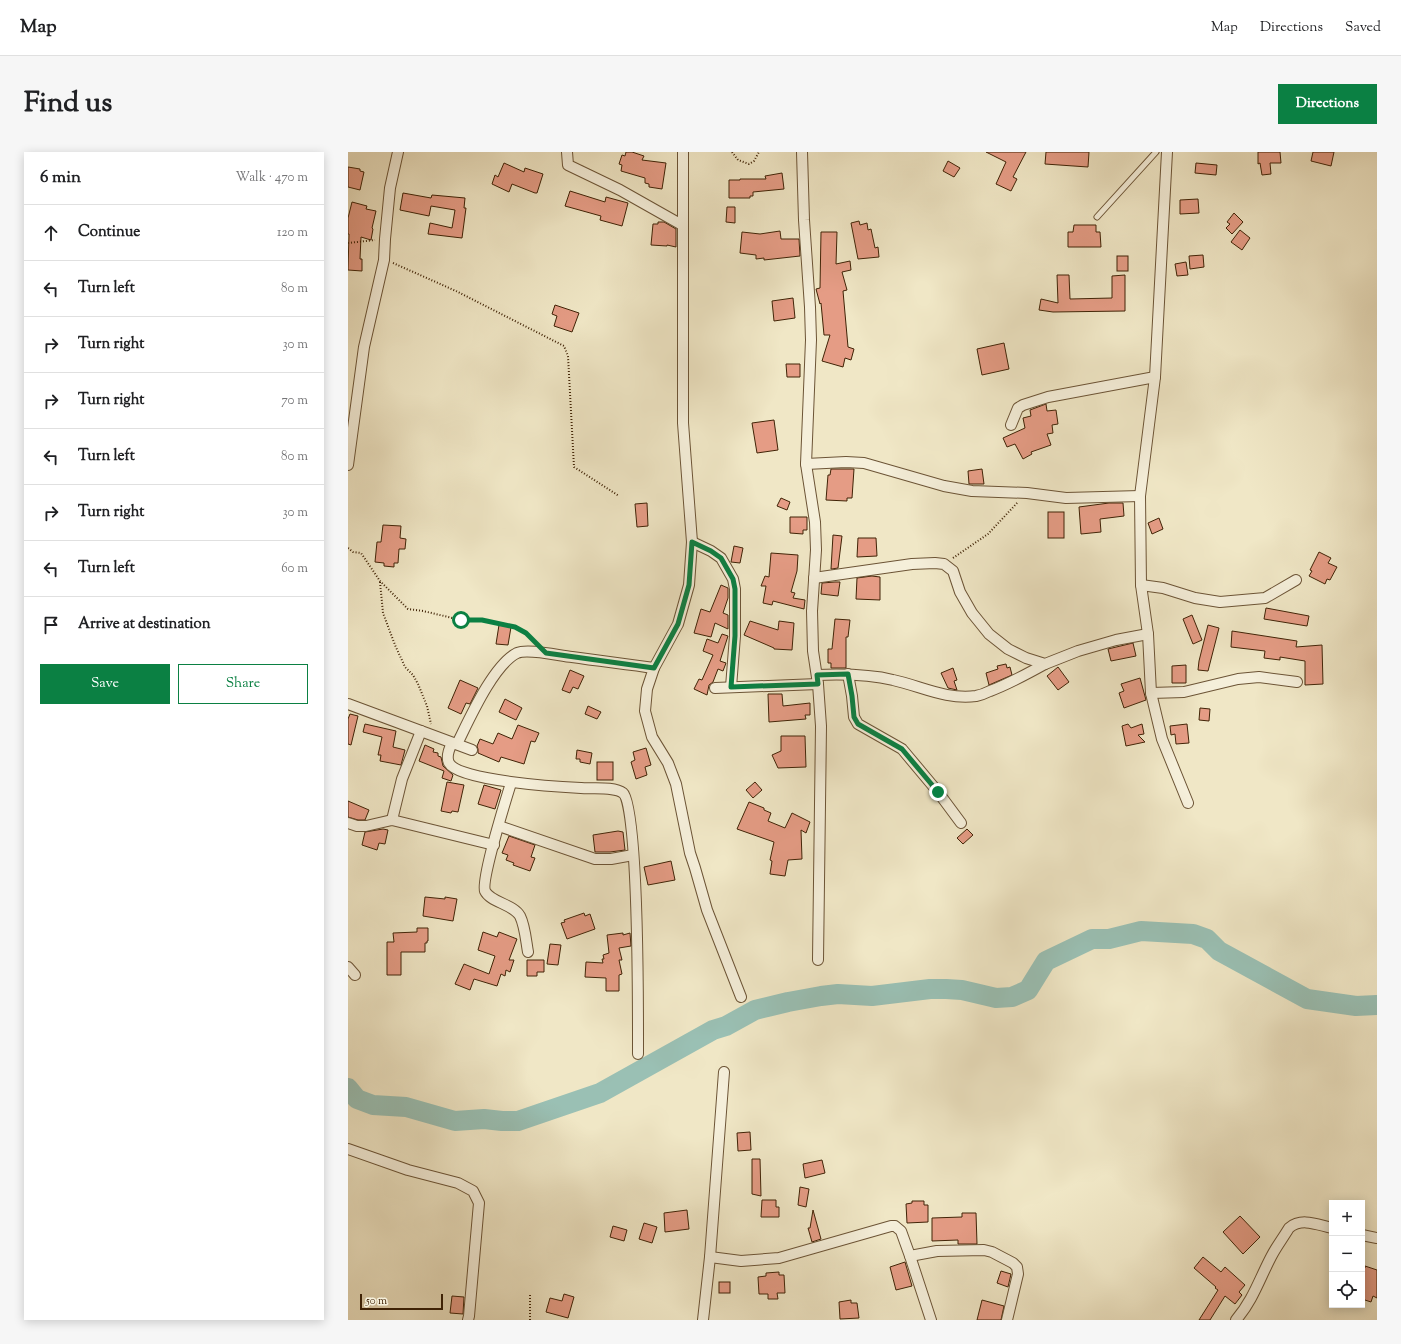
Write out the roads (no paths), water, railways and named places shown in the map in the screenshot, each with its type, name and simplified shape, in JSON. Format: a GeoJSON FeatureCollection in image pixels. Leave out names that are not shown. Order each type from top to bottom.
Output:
{"type":"FeatureCollection","features":[{"type":"Feature","properties":{"kind":"street"},"geometry":{"type":"LineString","coordinates":[[348,465],[364,347],[384,260],[390,188],[398,152]]}},
{"type":"Feature","properties":{"kind":"street"},"geometry":{"type":"LineString","coordinates":[[567,152],[568,165],[620,190],[682,225]]}},
{"type":"Feature","properties":{"kind":"street"},"geometry":{"type":"LineString","coordinates":[[683,152],[683,423],[692,542],[689,585],[678,624],[654,668],[647,689],[645,712],[652,737],[668,763],[676,784],[690,853],[703,896],[741,997]]}},
{"type":"Feature","properties":{"kind":"street"},"geometry":{"type":"LineString","coordinates":[[802,152],[804,220],[811,340],[806,464],[815,522],[816,550],[812,610],[813,650],[818,679],[821,726],[818,960]]}},
{"type":"Feature","properties":{"kind":"street"},"geometry":{"type":"LineString","coordinates":[[1167,152],[1155,377],[1140,496],[1141,584],[1148,634],[1151,693],[1162,738],[1188,803]]}},
{"type":"Feature","properties":{"kind":"street"},"geometry":{"type":"LineString","coordinates":[[1011,425],[1018,408],[1023,405],[1055,396],[1155,377]]}},
{"type":"Feature","properties":{"kind":"street"},"geometry":{"type":"LineString","coordinates":[[806,464],[846,462],[864,463],[944,486],[972,491],[1027,493],[1066,498],[1140,496]]}},
{"type":"Feature","properties":{"kind":"street"},"geometry":{"type":"LineString","coordinates":[[692,542],[711,551],[721,558],[733,579],[735,589],[735,636],[731,687]]}},
{"type":"Feature","properties":{"kind":"street"},"geometry":{"type":"LineString","coordinates":[[814,578],[912,564],[944,564],[953,570],[960,592],[972,613],[989,634],[1008,649],[1026,658],[1045,664]]}},
{"type":"Feature","properties":{"kind":"street"},"geometry":{"type":"LineString","coordinates":[[1141,584],[1162,588],[1195,598],[1220,602],[1265,598],[1296,580]]}},
{"type":"Feature","properties":{"kind":"street"},"geometry":{"type":"LineString","coordinates":[[715,688],[818,679],[848,674],[893,680],[945,695],[957,697],[977,696],[1013,682],[1045,664],[1078,651],[1116,640],[1148,634]]}},
{"type":"Feature","properties":{"kind":"street"},"geometry":{"type":"LineString","coordinates":[[638,1054],[633,855],[631,820],[627,800],[624,794],[621,791],[614,789],[511,783],[486,778],[453,768],[448,762],[448,759],[454,743],[490,682],[505,663],[518,652],[524,651],[546,653],[654,668]]}},
{"type":"Feature","properties":{"kind":"street"},"geometry":{"type":"LineString","coordinates":[[848,674],[854,717],[858,724],[902,749],[938,792],[961,823]]}},
{"type":"Feature","properties":{"kind":"street"},"geometry":{"type":"LineString","coordinates":[[1151,693],[1184,692],[1238,679],[1259,677],[1297,682]]}},
{"type":"Feature","properties":{"kind":"street"},"geometry":{"type":"LineString","coordinates":[[348,704],[472,750]]}},
{"type":"Feature","properties":{"kind":"street"},"geometry":{"type":"LineString","coordinates":[[392,820],[402,779],[421,731]]}},
{"type":"Feature","properties":{"kind":"street"},"geometry":{"type":"LineString","coordinates":[[511,783],[485,881],[485,890],[489,896],[513,908],[520,916],[528,952]]}},
{"type":"Feature","properties":{"kind":"street"},"geometry":{"type":"LineString","coordinates":[[348,823],[357,826],[366,826],[392,820],[494,845]]}},
{"type":"Feature","properties":{"kind":"street"},"geometry":{"type":"LineString","coordinates":[[500,826],[595,859],[611,859],[633,855]]}},
{"type":"Feature","properties":{"kind":"street"},"geometry":{"type":"LineString","coordinates":[[348,967],[355,975]]}},
{"type":"Feature","properties":{"kind":"street"},"geometry":{"type":"LineString","coordinates":[[703,1320],[710,1257],[724,1072]]}},
{"type":"Feature","properties":{"kind":"street"},"geometry":{"type":"LineString","coordinates":[[348,1149],[408,1170],[458,1183],[473,1191],[479,1203],[470,1316],[468,1320]]}},
{"type":"Feature","properties":{"kind":"street"},"geometry":{"type":"LineString","coordinates":[[1236,1320],[1244,1311],[1258,1288],[1271,1257],[1289,1228],[1303,1222],[1329,1227]]}},
{"type":"Feature","properties":{"kind":"street"},"geometry":{"type":"LineString","coordinates":[[710,1257],[741,1261],[779,1258],[895,1226],[901,1230],[931,1320]]}},
{"type":"Feature","properties":{"kind":"street"},"geometry":{"type":"LineString","coordinates":[[1365,1236],[1377,1238]]}},
{"type":"Feature","properties":{"kind":"street"},"geometry":{"type":"LineString","coordinates":[[910,1256],[937,1251],[984,1250],[992,1252],[1013,1263],[1017,1267],[1018,1274],[1007,1320]]}},
{"type":"Feature","properties":{"kind":"lane"},"geometry":{"type":"LineString","coordinates":[[1097,217],[1156,152]]}},
{"type":"Feature","properties":{"kind":"waterway"},"geometry":{"type":"LineString","coordinates":[[348,1088],[357,1099],[373,1105],[406,1107],[455,1121],[484,1119],[518,1121],[600,1093],[713,1030],[726,1026],[755,1010],[821,996],[838,994],[872,996],[930,989],[962,990],[996,998],[1012,997],[1028,990],[1046,961],[1092,939],[1109,939],[1141,931],[1193,934],[1207,939],[1219,951],[1307,999],[1356,1006],[1377,1005]]}}]}
